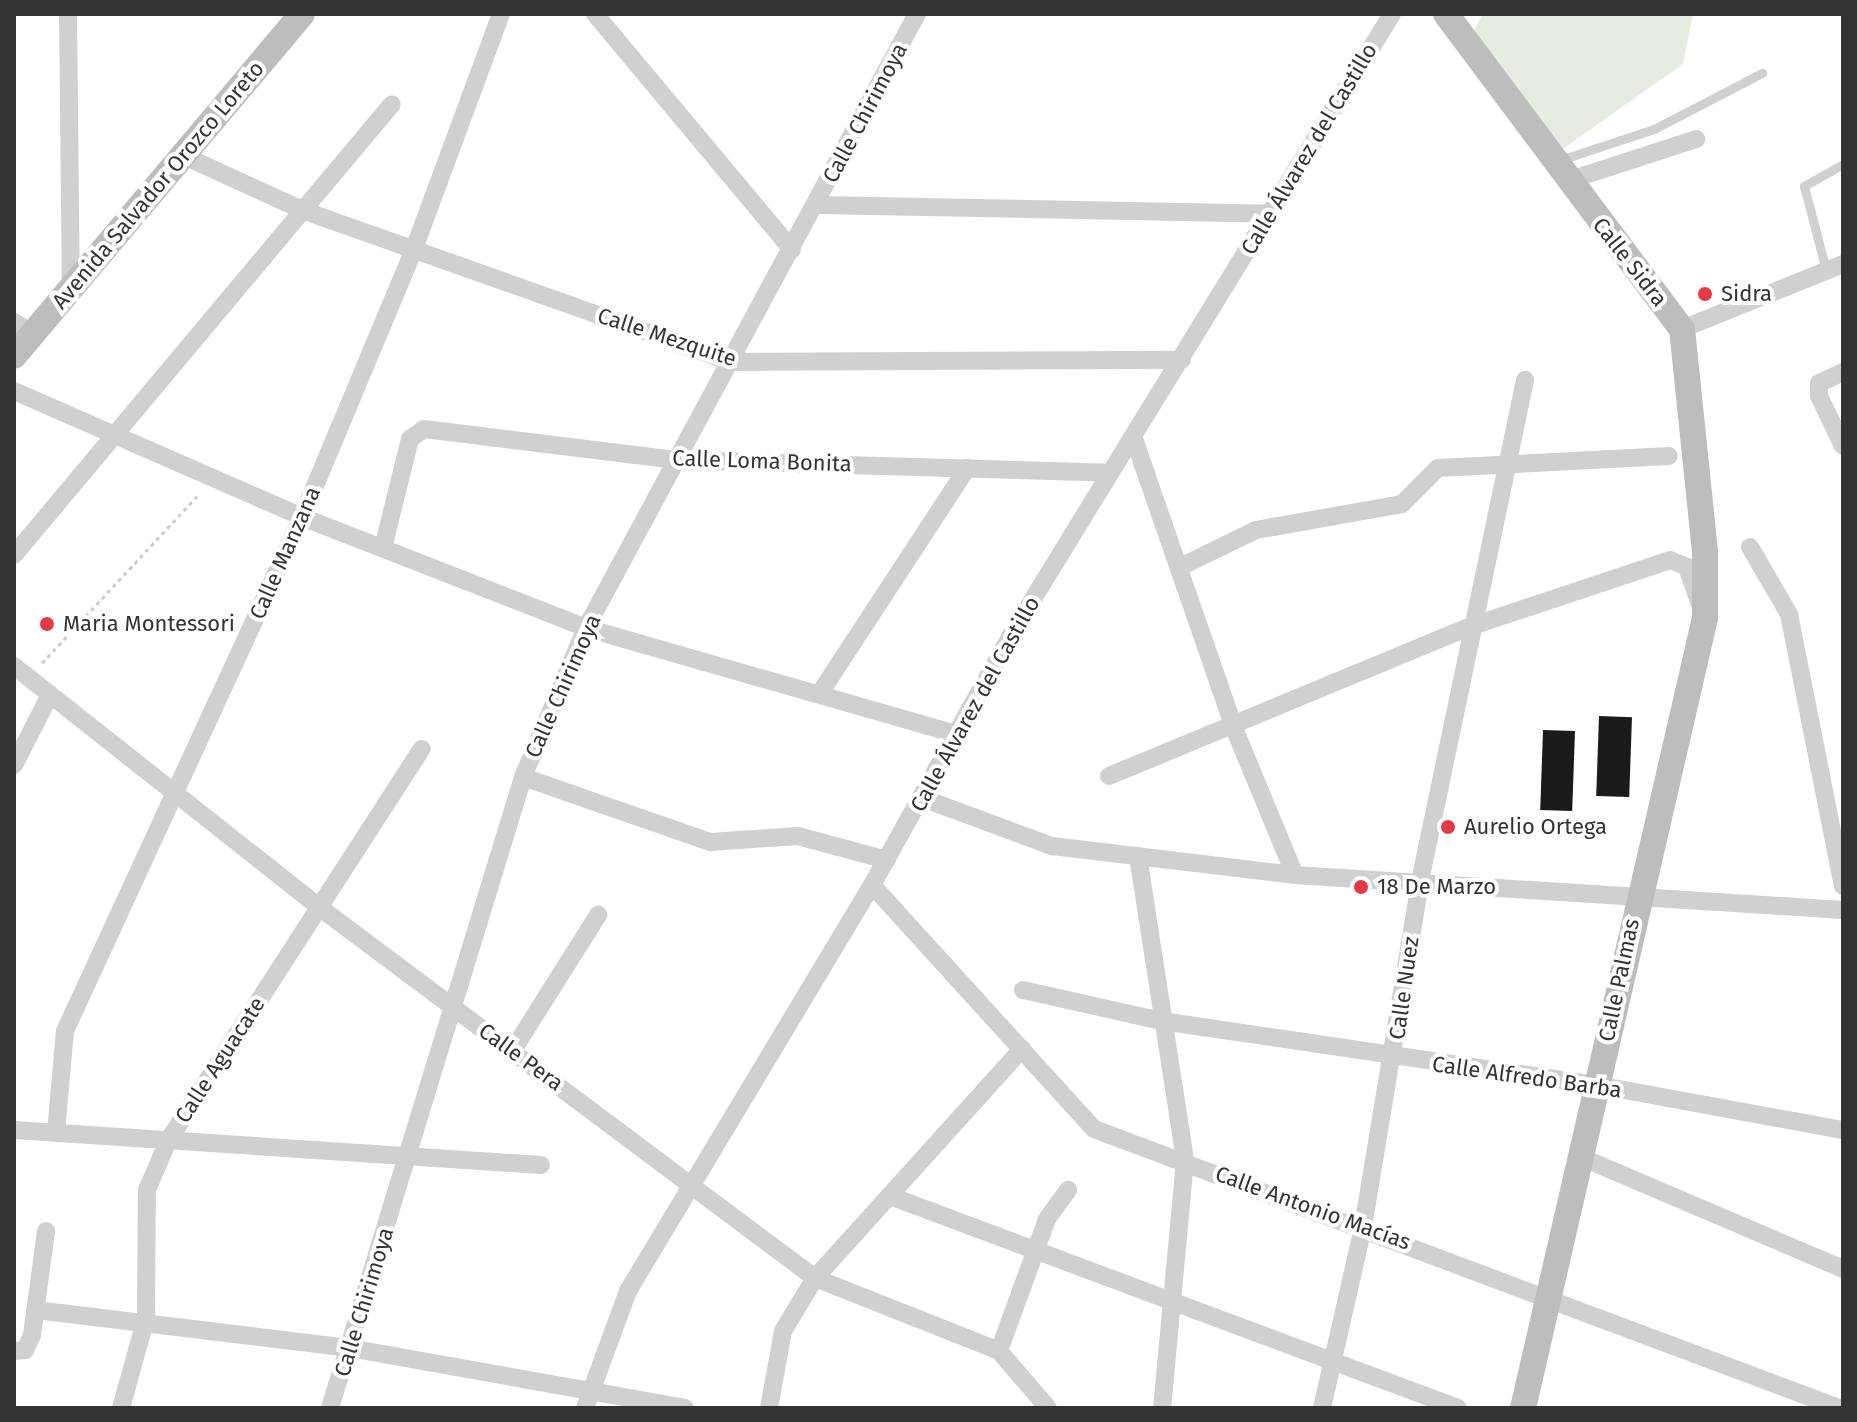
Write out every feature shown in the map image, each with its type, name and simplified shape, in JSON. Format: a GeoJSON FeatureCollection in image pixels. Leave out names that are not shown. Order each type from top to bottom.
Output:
{"type":"FeatureCollection","features":[{"type":"Feature","properties":{"kind":"street"},"geometry":{"type":"LineString","coordinates":[[68,14],[71,290]]}},
{"type":"Feature","properties":{"kind":"street","name":"Avenida Salvador Orozco Loreto"},"geometry":{"type":"LineString","coordinates":[[14,356],[24,328],[71,290],[302,14]]}},
{"type":"Feature","properties":{"kind":"street","name":"Calle Manzana"},"geometry":{"type":"LineString","coordinates":[[56,1133],[65,1031],[176,796],[302,517],[414,249],[501,14]]}},
{"type":"Feature","properties":{"kind":"street"},"geometry":{"type":"LineString","coordinates":[[595,14],[792,250]]}},
{"type":"Feature","properties":{"kind":"street","name":"Calle Chirimoya"},"geometry":{"type":"LineString","coordinates":[[330,1408],[523,777],[586,628],[817,205],[917,14]]}},
{"type":"Feature","properties":{"kind":"street","name":"Calle Álvarez del Castillo"},"geometry":{"type":"LineString","coordinates":[[587,1401],[628,1291],[696,1186],[1110,473],[1392,14]]}},
{"type":"Feature","properties":{"kind":"street","name":"Calle Sidra"},"geometry":{"type":"LineString","coordinates":[[1446,14],[1560,172],[1682,329],[1705,552]]}},
{"type":"Feature","properties":{"kind":"street"},"geometry":{"type":"LineString","coordinates":[[14,555],[110,435],[392,104]]}},
{"type":"Feature","properties":{"kind":"street"},"geometry":{"type":"LineString","coordinates":[[1560,172],[1696,139]]}},
{"type":"Feature","properties":{"kind":"street","name":"Calle Mezquite"},"geometry":{"type":"LineString","coordinates":[[182,155],[302,210],[731,362],[1182,360]]}},
{"type":"Feature","properties":{"kind":"street"},"geometry":{"type":"LineString","coordinates":[[817,205],[1269,214]]}},
{"type":"Feature","properties":{"kind":"street"},"geometry":{"type":"LineString","coordinates":[[1682,329],[1834,267]]}},
{"type":"Feature","properties":{"kind":"street"},"geometry":{"type":"LineString","coordinates":[[1843,372],[1819,383],[1843,446]]}},
{"type":"Feature","properties":{"kind":"street","name":"Calle Nuez"},"geometry":{"type":"LineString","coordinates":[[1322,1408],[1363,1227],[1394,1060],[1420,881],[1525,380]]}},
{"type":"Feature","properties":{"kind":"street"},"geometry":{"type":"LineString","coordinates":[[14,391],[110,435],[216,476],[302,517],[384,544],[586,628],[959,735]]}},
{"type":"Feature","properties":{"kind":"street","name":"Calle Loma Bonita"},"geometry":{"type":"LineString","coordinates":[[384,544],[415,431],[678,460],[1110,473]]}},
{"type":"Feature","properties":{"kind":"street"},"geometry":{"type":"LineString","coordinates":[[1133,436],[1182,566],[1234,728],[1295,875]]}},
{"type":"Feature","properties":{"kind":"street"},"geometry":{"type":"LineString","coordinates":[[1182,566],[1256,530],[1402,504],[1438,468],[1669,456]]}},
{"type":"Feature","properties":{"kind":"street"},"geometry":{"type":"LineString","coordinates":[[820,693],[967,468]]}},
{"type":"Feature","properties":{"kind":"street"},"geometry":{"type":"LineString","coordinates":[[1750,547],[1789,614],[1843,886]]}},
{"type":"Feature","properties":{"kind":"street","name":"Calle Palmas"},"geometry":{"type":"LineString","coordinates":[[1523,1408],[1547,1295],[1583,1158],[1637,894],[1705,618],[1705,552]]}},
{"type":"Feature","properties":{"kind":"street"},"geometry":{"type":"LineString","coordinates":[[1109,776],[1234,728],[1472,626],[1675,560],[1687,567],[1705,618]]}},
{"type":"Feature","properties":{"kind":"street","name":"Calle Pera"},"geometry":{"type":"LineString","coordinates":[[21,672],[319,907],[815,1278],[999,1351],[1048,1408]]}},
{"type":"Feature","properties":{"kind":"street"},"geometry":{"type":"LineString","coordinates":[[14,765],[50,695]]}},
{"type":"Feature","properties":{"kind":"street","name":"Calle Aguacate"},"geometry":{"type":"LineString","coordinates":[[121,1408],[146,1318],[147,1190],[168,1141],[422,749]]}},
{"type":"Feature","properties":{"kind":"street"},"geometry":{"type":"LineString","coordinates":[[523,777],[710,842],[798,836],[887,860]]}},
{"type":"Feature","properties":{"kind":"street"},"geometry":{"type":"LineString","coordinates":[[922,798],[1052,846],[1295,875],[1637,894],[1843,910]]}},
{"type":"Feature","properties":{"kind":"street"},"geometry":{"type":"LineString","coordinates":[[1138,856],[1185,1161],[1162,1408]]}},
{"type":"Feature","properties":{"kind":"street","name":"Calle Antonio Macías"},"geometry":{"type":"LineString","coordinates":[[872,885],[1094,1129],[1547,1295],[1839,1408]]}},
{"type":"Feature","properties":{"kind":"street"},"geometry":{"type":"LineString","coordinates":[[513,1050],[598,915]]}},
{"type":"Feature","properties":{"kind":"street","name":"Calle Alfredo Barba"},"geometry":{"type":"LineString","coordinates":[[1023,990],[1162,1021],[1394,1060],[1597,1085],[1843,1130]]}},
{"type":"Feature","properties":{"kind":"street"},"geometry":{"type":"LineString","coordinates":[[769,1408],[783,1331],[815,1278],[1022,1049]]}},
{"type":"Feature","properties":{"kind":"street"},"geometry":{"type":"LineString","coordinates":[[14,1130],[168,1141],[411,1151],[541,1165]]}},
{"type":"Feature","properties":{"kind":"street"},"geometry":{"type":"LineString","coordinates":[[1583,1158],[1843,1269]]}},
{"type":"Feature","properties":{"kind":"street"},"geometry":{"type":"LineString","coordinates":[[999,1351],[1035,1256],[1068,1190]]}},
{"type":"Feature","properties":{"kind":"street"},"geometry":{"type":"LineString","coordinates":[[890,1196],[1035,1256],[1458,1408]]}},
{"type":"Feature","properties":{"kind":"street"},"geometry":{"type":"LineString","coordinates":[[20,1350],[36,1310],[46,1231]]}},
{"type":"Feature","properties":{"kind":"street"},"geometry":{"type":"LineString","coordinates":[[36,1310],[146,1318],[349,1348],[587,1401],[685,1408]]}},
{"type":"Feature","properties":{"kind":"lane"},"geometry":{"type":"LineString","coordinates":[[1560,172],[1654,129],[1762,73]]}},
{"type":"Feature","properties":{"kind":"lane"},"geometry":{"type":"LineString","coordinates":[[1834,267],[1804,186],[1843,164]]}},
{"type":"Feature","properties":{"kind":"path"},"geometry":{"type":"LineString","coordinates":[[21,672],[216,476]]}},
{"type":"Feature","properties":{"kind":"shaded area"},"geometry":{"type":"Polygon","coordinates":[[[1483,14],[1693,14],[1683,64],[1560,151],[1472,34],[1483,14]]]}},
{"type":"Feature","properties":{"kind":"building"},"geometry":{"type":"Polygon","coordinates":[[[1599,716],[1632,717],[1629,797],[1596,796],[1599,716]]]}},
{"type":"Feature","properties":{"kind":"building"},"geometry":{"type":"Polygon","coordinates":[[[1543,730],[1575,731],[1572,811],[1540,810],[1543,730]]]}},
{"type":"Feature","properties":{"kind":"place","name":"Sidra"},"geometry":{"type":"Point","coordinates":[1705,294]}},
{"type":"Feature","properties":{"kind":"place","name":"Maria Montessori"},"geometry":{"type":"Point","coordinates":[47,624]}},
{"type":"Feature","properties":{"kind":"place","name":"Aurelio Ortega"},"geometry":{"type":"Point","coordinates":[1448,827]}},
{"type":"Feature","properties":{"kind":"place","name":"18 De Marzo"},"geometry":{"type":"Point","coordinates":[1361,887]}}]}
